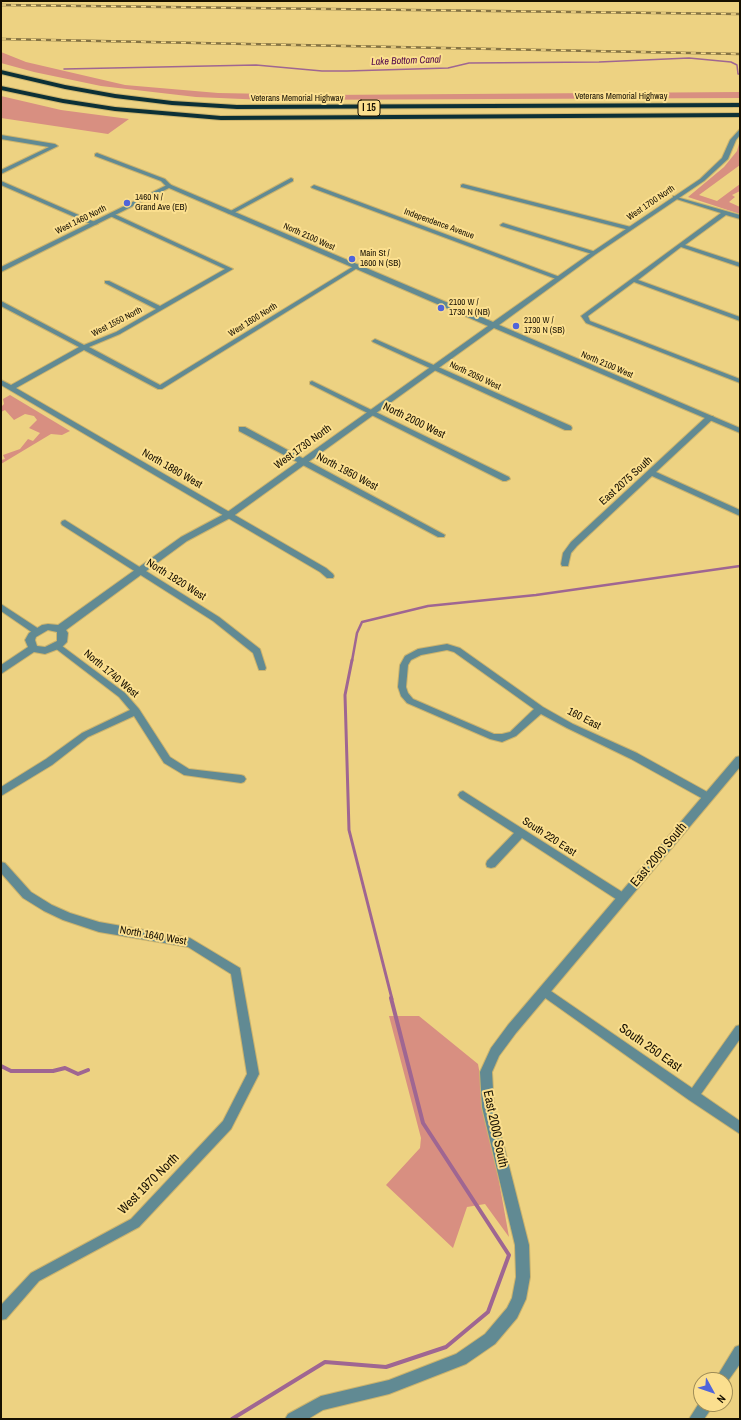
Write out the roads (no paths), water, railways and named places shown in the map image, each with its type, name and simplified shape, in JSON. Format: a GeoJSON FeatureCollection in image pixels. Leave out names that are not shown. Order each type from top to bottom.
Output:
{"type":"FeatureCollection","features":[{"type":"Feature","properties":{"kind":"highway","name":"Veterans Memorial Highway"},"geometry":{"type":"LineString","coordinates":[[1,72],[47,84],[115,96],[237,107],[295,108],[740,105]]}},
{"type":"Feature","properties":{"kind":"highway","name":"Veterans Memorial Highway"},"geometry":{"type":"LineString","coordinates":[[1,88],[102,108],[167,115],[221,118],[740,115]]}},
{"type":"Feature","properties":{"kind":"street","name":"West 1700 North"},"geometry":{"type":"LineString","coordinates":[[558,278],[629,228],[702,180],[717,168],[730,152],[733,140],[740,131]]}},
{"type":"Feature","properties":{"kind":"street"},"geometry":{"type":"LineString","coordinates":[[1,137],[55,146],[1,172]]}},
{"type":"Feature","properties":{"kind":"street","name":"North 2100 West"},"geometry":{"type":"LineString","coordinates":[[97,155],[163,180],[169,186],[356,268],[740,431]]}},
{"type":"Feature","properties":{"kind":"street"},"geometry":{"type":"LineString","coordinates":[[230,213],[291,180]]}},
{"type":"Feature","properties":{"kind":"street"},"geometry":{"type":"LineString","coordinates":[[1,183],[95,224]]}},
{"type":"Feature","properties":{"kind":"street","name":"West 1460 North"},"geometry":{"type":"LineString","coordinates":[[3,267],[95,224],[169,186]]}},
{"type":"Feature","properties":{"kind":"street"},"geometry":{"type":"LineString","coordinates":[[463,186],[629,228]]}},
{"type":"Feature","properties":{"kind":"street","name":"Independence Avenue"},"geometry":{"type":"LineString","coordinates":[[314,187],[558,278]]}},
{"type":"Feature","properties":{"kind":"street"},"geometry":{"type":"LineString","coordinates":[[675,197],[740,217]]}},
{"type":"Feature","properties":{"kind":"street"},"geometry":{"type":"LineString","coordinates":[[726,212],[584,316],[588,322],[740,381]]}},
{"type":"Feature","properties":{"kind":"street","name":"West 1550 North"},"geometry":{"type":"LineString","coordinates":[[12,388],[84,347],[118,333],[230,269],[112,215]]}},
{"type":"Feature","properties":{"kind":"street"},"geometry":{"type":"LineString","coordinates":[[504,225],[594,253]]}},
{"type":"Feature","properties":{"kind":"street"},"geometry":{"type":"LineString","coordinates":[[680,245],[740,265]]}},
{"type":"Feature","properties":{"kind":"street","name":"West 1600 North"},"geometry":{"type":"LineString","coordinates":[[84,347],[160,388],[356,268]]}},
{"type":"Feature","properties":{"kind":"street","name":"West 1730 North"},"geometry":{"type":"LineString","coordinates":[[60,629],[184,540],[229,515],[558,278]]}},
{"type":"Feature","properties":{"kind":"street"},"geometry":{"type":"LineString","coordinates":[[633,280],[740,319]]}},
{"type":"Feature","properties":{"kind":"street"},"geometry":{"type":"LineString","coordinates":[[107,282],[160,309]]}},
{"type":"Feature","properties":{"kind":"street"},"geometry":{"type":"LineString","coordinates":[[1,303],[84,347]]}},
{"type":"Feature","properties":{"kind":"street","name":"North 2050 West"},"geometry":{"type":"LineString","coordinates":[[375,340],[568,428]]}},
{"type":"Feature","properties":{"kind":"street","name":"North 1880 West"},"geometry":{"type":"LineString","coordinates":[[1,382],[323,570],[330,576]]}},
{"type":"Feature","properties":{"kind":"street","name":"North 2000 West"},"geometry":{"type":"LineString","coordinates":[[312,383],[506,479]]}},
{"type":"Feature","properties":{"kind":"street","name":"East 2075 South"},"geometry":{"type":"LineString","coordinates":[[565,564],[566,553],[574,544],[710,418]]}},
{"type":"Feature","properties":{"kind":"street","name":"North 1950 West"},"geometry":{"type":"LineString","coordinates":[[242,429],[441,534]]}},
{"type":"Feature","properties":{"kind":"street"},"geometry":{"type":"LineString","coordinates":[[652,473],[740,513]]}},
{"type":"Feature","properties":{"kind":"street","name":"North 1820 West"},"geometry":{"type":"LineString","coordinates":[[65,523],[216,619],[257,651],[262,668]]}},
{"type":"Feature","properties":{"kind":"street"},"geometry":{"type":"LineString","coordinates":[[1,607],[36,631]]}},
{"type":"Feature","properties":{"kind":"street"},"geometry":{"type":"LineString","coordinates":[[1,670],[33,648],[45,651],[58,646],[64,638],[60,629],[48,626],[36,631],[30,640],[33,648]]}},
{"type":"Feature","properties":{"kind":"street","name":"North 1740 West"},"geometry":{"type":"LineString","coordinates":[[58,646],[122,695],[136,711],[167,760],[187,772],[241,779]]}},
{"type":"Feature","properties":{"kind":"street","name":"160 East"},"geometry":{"type":"LineString","coordinates":[[540,709],[513,734],[502,738],[493,737],[410,701],[404,694],[402,687],[403,672],[408,658],[418,652],[447,647],[457,650],[540,709],[577,729],[634,756],[708,797]]}},
{"type":"Feature","properties":{"kind":"street"},"geometry":{"type":"LineString","coordinates":[[1,792],[49,762],[85,735],[136,711]]}},
{"type":"Feature","properties":{"kind":"street","name":"East 2000 South"},"geometry":{"type":"LineString","coordinates":[[293,1419],[321,1403],[389,1387],[461,1359],[490,1339],[512,1313],[519,1300],[523,1277],[522,1245],[488,1107],[486,1072],[495,1052],[740,760]]}},
{"type":"Feature","properties":{"kind":"street","name":"South 220 East"},"geometry":{"type":"LineString","coordinates":[[463,795],[623,898]]}},
{"type":"Feature","properties":{"kind":"street"},"geometry":{"type":"LineString","coordinates":[[491,864],[521,832]]}},
{"type":"Feature","properties":{"kind":"street","name":"North 1640 West"},"geometry":{"type":"LineString","coordinates":[[1,866],[27,895],[48,908],[67,917],[99,927],[190,943],[236,971],[253,1074]]}},
{"type":"Feature","properties":{"kind":"street","name":"South 250 East"},"geometry":{"type":"LineString","coordinates":[[544,992],[740,1128]]}},
{"type":"Feature","properties":{"kind":"street"},"geometry":{"type":"LineString","coordinates":[[693,1096],[740,1030]]}},
{"type":"Feature","properties":{"kind":"street","name":"West 1970 North"},"geometry":{"type":"LineString","coordinates":[[1,1314],[35,1276],[135,1223],[227,1125],[253,1074]]}},
{"type":"Feature","properties":{"kind":"street"},"geometry":{"type":"LineString","coordinates":[[727,1372],[740,1352]]}},
{"type":"Feature","properties":{"kind":"waterway","name":"Lake Bottom Canal"},"geometry":{"type":"LineString","coordinates":[[64,69],[256,65],[322,71],[347,71],[448,68],[469,63],[599,62],[689,58],[731,62],[737,65],[738,74],[740,74]]}},
{"type":"Feature","properties":{"kind":"waterway"},"geometry":{"type":"LineString","coordinates":[[352,661],[357,633],[362,622],[428,606],[536,595],[740,566]]}},
{"type":"Feature","properties":{"kind":"waterway"},"geometry":{"type":"LineString","coordinates":[[352,660],[345,695],[349,830],[392,999]]}},
{"type":"Feature","properties":{"kind":"waterway"},"geometry":{"type":"LineString","coordinates":[[232,1419],[325,1362],[386,1367],[446,1347],[488,1312],[509,1255],[423,1123],[391,998]]}},
{"type":"Feature","properties":{"kind":"waterway"},"geometry":{"type":"LineString","coordinates":[[1,1066],[11,1071],[53,1071],[65,1068],[78,1074],[88,1070]]}},
{"type":"Feature","properties":{"kind":"railway"},"geometry":{"type":"LineString","coordinates":[[1,5],[740,14]]}},
{"type":"Feature","properties":{"kind":"railway"},"geometry":{"type":"LineString","coordinates":[[1,39],[740,54]]}},
{"type":"Feature","properties":{"kind":"place","name":"1460 N / Grand Ave (EB)"},"geometry":{"type":"Point","coordinates":[127,203]}},
{"type":"Feature","properties":{"kind":"place","name":"Main St / 1600 N (SB)"},"geometry":{"type":"Point","coordinates":[352,259]}},
{"type":"Feature","properties":{"kind":"place","name":"2100 W / 1730 N (NB)"},"geometry":{"type":"Point","coordinates":[441,308]}},
{"type":"Feature","properties":{"kind":"place","name":"2100 W / 1730 N (SB)"},"geometry":{"type":"Point","coordinates":[516,326]}}]}
